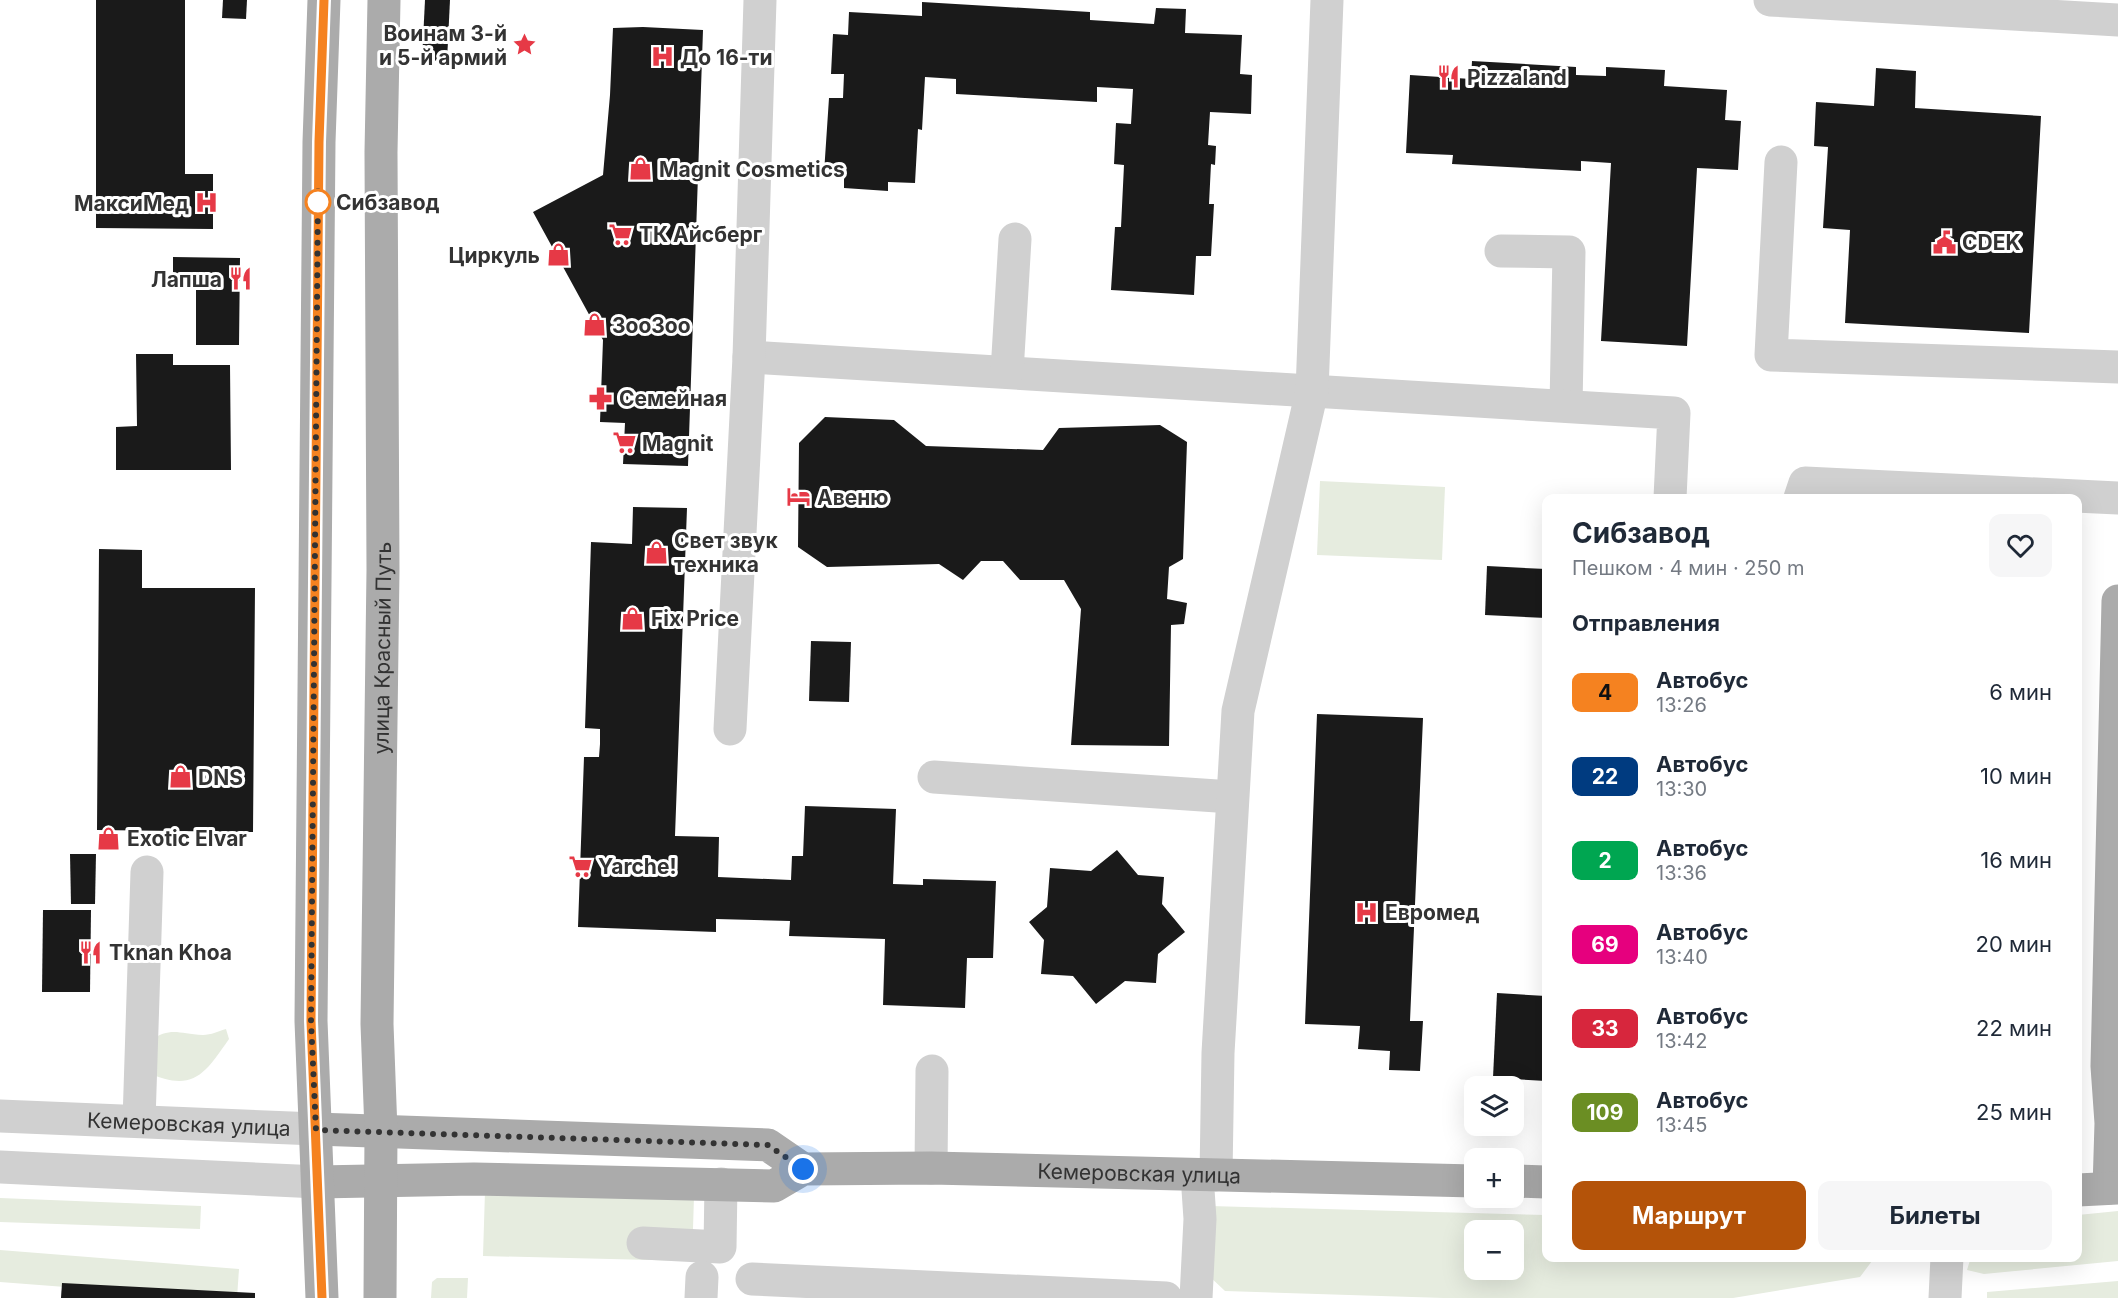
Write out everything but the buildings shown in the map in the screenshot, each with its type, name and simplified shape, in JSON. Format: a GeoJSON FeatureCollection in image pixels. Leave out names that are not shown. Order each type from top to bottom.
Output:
{"type":"FeatureCollection","features":[{"type":"Feature","properties":{"kind":"main road"},"geometry":{"type":"LineString","coordinates":[[321,1298],[311,1021],[319,142],[324,0]]}},
{"type":"Feature","properties":{"kind":"main road","name":"улица Красный Путь"},"geometry":{"type":"LineString","coordinates":[[380,1298],[381,1131],[376,1024],[382,570],[381,152],[384,0]]}},
{"type":"Feature","properties":{"kind":"main road"},"geometry":{"type":"LineString","coordinates":[[2102,1189],[2111,1123],[2107,1066],[2118,601]]}},
{"type":"Feature","properties":{"kind":"main road","name":"Кемеровская улица"},"geometry":{"type":"LineString","coordinates":[[316,1130],[768,1145],[803,1169]]}},
{"type":"Feature","properties":{"kind":"main road","name":"Кемеровская улица"},"geometry":{"type":"LineString","coordinates":[[318,1182],[474,1179],[774,1186],[803,1169],[931,1168],[1464,1180]]}},
{"type":"Feature","properties":{"kind":"main road"},"geometry":{"type":"LineString","coordinates":[[1524,1181],[1542,1182]]}},
{"type":"Feature","properties":{"kind":"street"},"geometry":{"type":"LineString","coordinates":[[730,729],[749,357],[760,0]]}},
{"type":"Feature","properties":{"kind":"street"},"geometry":{"type":"LineString","coordinates":[[1196,1298],[1200,1219],[1218,1053],[1238,711],[1312,391],[1327,0]]}},
{"type":"Feature","properties":{"kind":"street"},"geometry":{"type":"LineString","coordinates":[[1770,0],[2118,20]]}},
{"type":"Feature","properties":{"kind":"street"},"geometry":{"type":"LineString","coordinates":[[1781,162],[1771,355],[2118,367]]}},
{"type":"Feature","properties":{"kind":"street"},"geometry":{"type":"LineString","coordinates":[[1007,372],[1015,239]]}},
{"type":"Feature","properties":{"kind":"street"},"geometry":{"type":"LineString","coordinates":[[1501,251],[1569,252],[1566,406]]}},
{"type":"Feature","properties":{"kind":"street"},"geometry":{"type":"LineString","coordinates":[[749,357],[1674,413],[1670,494]]}},
{"type":"Feature","properties":{"kind":"street"},"geometry":{"type":"LineString","coordinates":[[1795,493],[1860,494]]}},
{"type":"Feature","properties":{"kind":"street"},"geometry":{"type":"LineString","coordinates":[[2082,497],[2118,498]]}},
{"type":"Feature","properties":{"kind":"street"},"geometry":{"type":"LineString","coordinates":[[934,777],[1232,797]]}},
{"type":"Feature","properties":{"kind":"street"},"geometry":{"type":"LineString","coordinates":[[140,1121],[147,872]]}},
{"type":"Feature","properties":{"kind":"street"},"geometry":{"type":"LineString","coordinates":[[931,1168],[932,1071]]}},
{"type":"Feature","properties":{"kind":"street","name":"Кемеровская улица"},"geometry":{"type":"LineString","coordinates":[[0,1116],[316,1130]]}},
{"type":"Feature","properties":{"kind":"street","name":"Кемеровская улица"},"geometry":{"type":"LineString","coordinates":[[0,1167],[318,1182]]}},
{"type":"Feature","properties":{"kind":"street"},"geometry":{"type":"LineString","coordinates":[[643,1244],[720,1247],[721,1184]]}},
{"type":"Feature","properties":{"kind":"street"},"geometry":{"type":"LineString","coordinates":[[1946,1298],[1947,1262]]}},
{"type":"Feature","properties":{"kind":"street"},"geometry":{"type":"LineString","coordinates":[[752,1279],[1166,1298]]}},
{"type":"Feature","properties":{"kind":"shaded area"},"geometry":{"type":"Polygon","coordinates":[[[1320,481],[1445,487],[1442,560],[1317,555],[1320,481]]]}},
{"type":"Feature","properties":{"kind":"shaded area"},"geometry":{"type":"Polygon","coordinates":[[[226,1029],[229,1039],[212,1062],[196,1077],[175,1081],[146,1072],[149,1041],[157,1036],[170,1032],[206,1035],[226,1029]]]}},
{"type":"Feature","properties":{"kind":"shaded area"},"geometry":{"type":"Polygon","coordinates":[[[485,1191],[694,1196],[692,1261],[483,1256],[485,1191]]]}},
{"type":"Feature","properties":{"kind":"shaded area"},"geometry":{"type":"Polygon","coordinates":[[[0,1198],[201,1206],[200,1229],[0,1222],[0,1198]]]}},
{"type":"Feature","properties":{"kind":"shaded area"},"geometry":{"type":"Polygon","coordinates":[[[1210,1206],[1542,1215],[1542,1262],[1871,1262],[1860,1277],[1733,1298],[1444,1298],[1225,1291],[1208,1275],[1210,1206]]]}},
{"type":"Feature","properties":{"kind":"shaded area"},"geometry":{"type":"Polygon","coordinates":[[[2118,1211],[2118,1261],[1984,1274],[1967,1270],[1969,1262],[2082,1262],[2082,1215],[2118,1211]]]}},
{"type":"Feature","properties":{"kind":"shaded area"},"geometry":{"type":"Polygon","coordinates":[[[0,1250],[239,1269],[237,1298],[209,1298],[0,1282],[0,1250]]]}},
{"type":"Feature","properties":{"kind":"shaded area"},"geometry":{"type":"Polygon","coordinates":[[[437,1278],[468,1278],[467,1298],[431,1298],[432,1282],[437,1278]]]}},
{"type":"Feature","properties":{"kind":"shaded area"},"geometry":{"type":"Polygon","coordinates":[[[2118,1281],[2118,1298],[1987,1298],[1987,1292],[2118,1281]]]}},
{"type":"Feature","properties":{"kind":"bus line","name":"4"},"geometry":{"type":"LineString","coordinates":[[322,1298],[311,1021],[319,142],[324,0]]}},
{"type":"Feature","properties":{"kind":"place","name":"Воинам 3-й и 5-й армий"},"geometry":{"type":"Point","coordinates":[525,45]}},
{"type":"Feature","properties":{"kind":"place","name":"До 16-ти"},"geometry":{"type":"Point","coordinates":[662,57]}},
{"type":"Feature","properties":{"kind":"place","name":"Pizzaland"},"geometry":{"type":"Point","coordinates":[1449,77]}},
{"type":"Feature","properties":{"kind":"place","name":"Magnit Cosmetics"},"geometry":{"type":"Point","coordinates":[641,169]}},
{"type":"Feature","properties":{"kind":"place","name":"Сибзавод"},"geometry":{"type":"Point","coordinates":[318,202]}},
{"type":"Feature","properties":{"kind":"place","name":"МаксиМед"},"geometry":{"type":"Point","coordinates":[207,203]}},
{"type":"Feature","properties":{"kind":"place","name":"ТК Айсберг"},"geometry":{"type":"Point","coordinates":[621,234]}},
{"type":"Feature","properties":{"kind":"place","name":"CDEK"},"geometry":{"type":"Point","coordinates":[1944,242]}},
{"type":"Feature","properties":{"kind":"place","name":"Циркуль"},"geometry":{"type":"Point","coordinates":[558,255]}},
{"type":"Feature","properties":{"kind":"place","name":"Лапша"},"geometry":{"type":"Point","coordinates":[240,279]}},
{"type":"Feature","properties":{"kind":"place","name":"ЗооЗоо"},"geometry":{"type":"Point","coordinates":[594,325]}},
{"type":"Feature","properties":{"kind":"place","name":"Семейная"},"geometry":{"type":"Point","coordinates":[601,398]}},
{"type":"Feature","properties":{"kind":"place","name":"Magnit"},"geometry":{"type":"Point","coordinates":[624,443]}},
{"type":"Feature","properties":{"kind":"place","name":"Авеню"},"geometry":{"type":"Point","coordinates":[799,497]}},
{"type":"Feature","properties":{"kind":"place","name":"Свет звук техника"},"geometry":{"type":"Point","coordinates":[656,552]}},
{"type":"Feature","properties":{"kind":"place","name":"Fix Price"},"geometry":{"type":"Point","coordinates":[633,618]}},
{"type":"Feature","properties":{"kind":"place","name":"DNS"},"geometry":{"type":"Point","coordinates":[180,777]}},
{"type":"Feature","properties":{"kind":"place","name":"Exotic Elvar"},"geometry":{"type":"Point","coordinates":[109,838]}},
{"type":"Feature","properties":{"kind":"place","name":"Yarche!"},"geometry":{"type":"Point","coordinates":[580,866]}},
{"type":"Feature","properties":{"kind":"place","name":"Евромед"},"geometry":{"type":"Point","coordinates":[1367,912]}},
{"type":"Feature","properties":{"kind":"place","name":"Tknan Khoa"},"geometry":{"type":"Point","coordinates":[91,952]}},
{"type":"Feature","properties":{"kind":"route"},"geometry":{"type":"LineString","coordinates":[[318,202],[318,190],[311,1021],[316,1130],[768,1145],[803,1169]]}}]}
